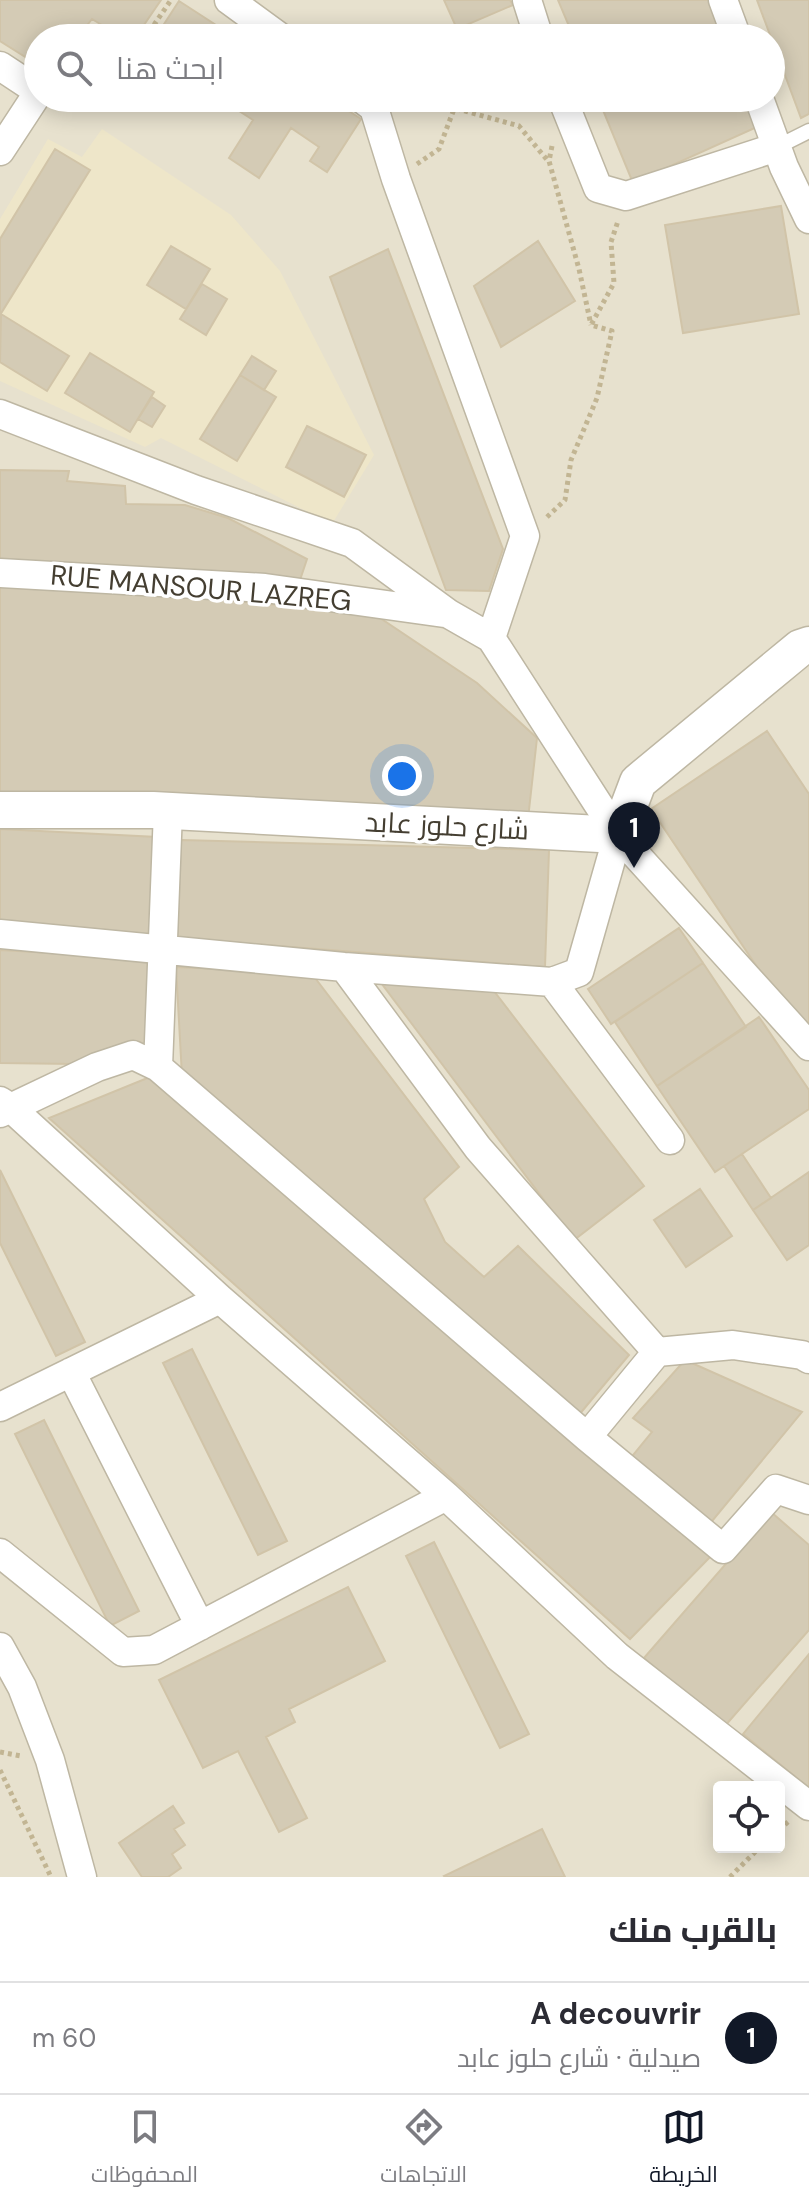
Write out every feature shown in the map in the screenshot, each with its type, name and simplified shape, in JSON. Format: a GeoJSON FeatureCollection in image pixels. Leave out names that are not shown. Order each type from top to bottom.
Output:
{"type":"FeatureCollection","features":[{"type":"Feature","properties":{"kind":"street"},"geometry":{"type":"LineString","coordinates":[[229,0],[262,24]]}},
{"type":"Feature","properties":{"kind":"street"},"geometry":{"type":"LineString","coordinates":[[527,0],[535,24]]}},
{"type":"Feature","properties":{"kind":"street"},"geometry":{"type":"LineString","coordinates":[[723,0],[732,24]]}},
{"type":"Feature","properties":{"kind":"street"},"geometry":{"type":"LineString","coordinates":[[0,66],[24,82]]}},
{"type":"Feature","properties":{"kind":"street"},"geometry":{"type":"LineString","coordinates":[[0,151],[25,112]]}},
{"type":"Feature","properties":{"kind":"street"},"geometry":{"type":"LineString","coordinates":[[375,112],[396,179],[525,536],[491,638]]}},
{"type":"Feature","properties":{"kind":"street"},"geometry":{"type":"LineString","coordinates":[[568,112],[598,188],[626,196],[777,147]]}},
{"type":"Feature","properties":{"kind":"street"},"geometry":{"type":"LineString","coordinates":[[764,112],[809,219]]}},
{"type":"Feature","properties":{"kind":"street"},"geometry":{"type":"LineString","coordinates":[[0,414],[196,490],[352,543],[449,614],[491,638],[618,835],[809,1046]]}},
{"type":"Feature","properties":{"kind":"street","name":"RUE MANSOUR LAZREG"},"geometry":{"type":"LineString","coordinates":[[0,573],[265,588],[449,614]]}},
{"type":"Feature","properties":{"kind":"street"},"geometry":{"type":"LineString","coordinates":[[0,934],[344,967],[552,982],[579,972],[618,835],[638,782],[806,644]]}},
{"type":"Feature","properties":{"kind":"street","name":"شارع حلوز عابد"},"geometry":{"type":"LineString","coordinates":[[0,810],[168,811],[618,835]]}},
{"type":"Feature","properties":{"kind":"street"},"geometry":{"type":"LineString","coordinates":[[158,1067],[168,811]]}},
{"type":"Feature","properties":{"kind":"street"},"geometry":{"type":"LineString","coordinates":[[344,967],[478,1148],[657,1352]]}},
{"type":"Feature","properties":{"kind":"street"},"geometry":{"type":"LineString","coordinates":[[552,982],[670,1140]]}},
{"type":"Feature","properties":{"kind":"street"},"geometry":{"type":"LineString","coordinates":[[809,1500],[776,1489],[723,1549],[587,1437],[158,1067],[133,1055],[4,1107],[446,1496],[617,1656],[809,1806]]}},
{"type":"Feature","properties":{"kind":"street"},"geometry":{"type":"LineString","coordinates":[[0,1407],[220,1299]]}},
{"type":"Feature","properties":{"kind":"street"},"geometry":{"type":"LineString","coordinates":[[587,1437],[657,1352],[733,1345],[802,1355],[809,1359]]}},
{"type":"Feature","properties":{"kind":"street"},"geometry":{"type":"LineString","coordinates":[[71,1372],[200,1626]]}},
{"type":"Feature","properties":{"kind":"street"},"geometry":{"type":"LineString","coordinates":[[0,1553],[123,1652],[154,1650],[446,1496]]}},
{"type":"Feature","properties":{"kind":"street"},"geometry":{"type":"LineString","coordinates":[[0,1647],[22,1687],[50,1760],[82,1877]]}},
{"type":"Feature","properties":{"kind":"lane"},"geometry":{"type":"LineString","coordinates":[[777,147],[809,131]]}},
{"type":"Feature","properties":{"kind":"path"},"geometry":{"type":"LineString","coordinates":[[155,24],[171,0]]}},
{"type":"Feature","properties":{"kind":"path"},"geometry":{"type":"LineString","coordinates":[[396,179],[439,149],[453,112]]}},
{"type":"Feature","properties":{"kind":"path"},"geometry":{"type":"LineString","coordinates":[[465,112],[519,126],[549,161],[591,325]]}},
{"type":"Feature","properties":{"kind":"path"},"geometry":{"type":"LineString","coordinates":[[549,161],[554,136]]}},
{"type":"Feature","properties":{"kind":"path"},"geometry":{"type":"LineString","coordinates":[[591,325],[614,283],[611,242],[626,196]]}},
{"type":"Feature","properties":{"kind":"path"},"geometry":{"type":"LineString","coordinates":[[525,536],[565,500],[571,460],[597,398],[612,331],[591,325]]}},
{"type":"Feature","properties":{"kind":"path"},"geometry":{"type":"LineString","coordinates":[[0,1770],[51,1877]]}},
{"type":"Feature","properties":{"kind":"path"},"geometry":{"type":"LineString","coordinates":[[730,1877],[754,1853]]}},
{"type":"Feature","properties":{"kind":"shaded area"},"geometry":{"type":"Polygon","coordinates":[[[0,0],[809,0],[809,1877],[0,1877],[0,0]]]}},
{"type":"Feature","properties":{"kind":"shaded area"},"geometry":{"type":"Polygon","coordinates":[[[102,129],[231,215],[280,271],[374,455],[332,524],[161,438],[145,447],[0,381],[0,219],[48,139],[82,157],[102,129]]]}},
{"type":"Feature","properties":{"kind":"building"},"geometry":{"type":"Polygon","coordinates":[[[0,0],[161,0],[145,24],[100,24],[92,19],[88,24],[24,24],[24,56],[0,41],[0,0]]]}},
{"type":"Feature","properties":{"kind":"building"},"geometry":{"type":"Polygon","coordinates":[[[444,0],[510,0],[513,5],[469,24],[455,24],[444,0]]]}},
{"type":"Feature","properties":{"kind":"building"},"geometry":{"type":"Polygon","coordinates":[[[558,0],[711,0],[720,24],[568,24],[558,0]]]}},
{"type":"Feature","properties":{"kind":"building"},"geometry":{"type":"Polygon","coordinates":[[[757,0],[809,0],[809,114],[801,118],[785,75],[785,24],[766,24],[757,0]]]}},
{"type":"Feature","properties":{"kind":"building"},"geometry":{"type":"Polygon","coordinates":[[[179,1],[214,24],[164,24],[179,1]]]}},
{"type":"Feature","properties":{"kind":"building"},"geometry":{"type":"Polygon","coordinates":[[[241,112],[350,112],[361,119],[327,172],[310,161],[319,147],[291,128],[259,178],[229,158],[253,120],[241,112]]]}},
{"type":"Feature","properties":{"kind":"building"},"geometry":{"type":"Polygon","coordinates":[[[604,112],[752,112],[757,127],[633,183],[604,112]]]}},
{"type":"Feature","properties":{"kind":"building"},"geometry":{"type":"Polygon","coordinates":[[[55,149],[90,170],[0,315],[0,239],[55,149]]]}},
{"type":"Feature","properties":{"kind":"building"},"geometry":{"type":"Polygon","coordinates":[[[781,206],[799,314],[683,333],[665,225],[781,206]]]}},
{"type":"Feature","properties":{"kind":"building"},"geometry":{"type":"Polygon","coordinates":[[[538,241],[575,301],[501,347],[474,286],[538,241]]]}},
{"type":"Feature","properties":{"kind":"building"},"geometry":{"type":"Polygon","coordinates":[[[171,246],[210,269],[186,309],[147,285],[171,246]]]}},
{"type":"Feature","properties":{"kind":"building"},"geometry":{"type":"Polygon","coordinates":[[[388,249],[503,549],[489,591],[446,590],[330,277],[388,249]]]}},
{"type":"Feature","properties":{"kind":"building"},"geometry":{"type":"Polygon","coordinates":[[[202,284],[227,299],[206,335],[180,319],[202,284]]]}},
{"type":"Feature","properties":{"kind":"building"},"geometry":{"type":"Polygon","coordinates":[[[1,314],[69,356],[47,391],[0,362],[1,314]]]}},
{"type":"Feature","properties":{"kind":"building"},"geometry":{"type":"Polygon","coordinates":[[[90,353],[154,392],[130,432],[65,393],[90,353]]]}},
{"type":"Feature","properties":{"kind":"building"},"geometry":{"type":"Polygon","coordinates":[[[252,356],[276,371],[264,390],[240,375],[252,356]]]}},
{"type":"Feature","properties":{"kind":"building"},"geometry":{"type":"Polygon","coordinates":[[[240,375],[276,397],[237,461],[200,439],[240,375]]]}},
{"type":"Feature","properties":{"kind":"building"},"geometry":{"type":"Polygon","coordinates":[[[152,397],[165,406],[152,427],[138,419],[152,397]]]}},
{"type":"Feature","properties":{"kind":"building"},"geometry":{"type":"Polygon","coordinates":[[[307,426],[366,455],[344,497],[286,467],[307,426]]]}},
{"type":"Feature","properties":{"kind":"building"},"geometry":{"type":"Polygon","coordinates":[[[0,470],[69,471],[67,481],[125,486],[126,504],[185,505],[228,518],[307,559],[299,583],[0,562],[0,470]]]}},
{"type":"Feature","properties":{"kind":"building"},"geometry":{"type":"Polygon","coordinates":[[[0,586],[213,599],[374,614],[477,683],[537,738],[528,819],[0,794],[0,586]]]}},
{"type":"Feature","properties":{"kind":"building"},"geometry":{"type":"Polygon","coordinates":[[[767,731],[809,794],[809,1034],[804,1037],[651,809],[767,731]]]}},
{"type":"Feature","properties":{"kind":"building"},"geometry":{"type":"Polygon","coordinates":[[[0,829],[157,837],[152,935],[0,927],[0,829]]]}},
{"type":"Feature","properties":{"kind":"building"},"geometry":{"type":"Polygon","coordinates":[[[181,840],[549,850],[545,967],[177,938],[181,840]]]}},
{"type":"Feature","properties":{"kind":"building"},"geometry":{"type":"Polygon","coordinates":[[[679,928],[703,963],[611,1024],[588,989],[679,928]]]}},
{"type":"Feature","properties":{"kind":"building"},"geometry":{"type":"Polygon","coordinates":[[[0,950],[152,959],[149,1047],[76,1064],[0,1063],[0,950]]]}},
{"type":"Feature","properties":{"kind":"building"},"geometry":{"type":"Polygon","coordinates":[[[703,963],[746,1027],[657,1086],[615,1022],[703,963]]]}},
{"type":"Feature","properties":{"kind":"building"},"geometry":{"type":"Polygon","coordinates":[[[176,967],[312,974],[459,1167],[424,1199],[445,1242],[484,1277],[518,1246],[629,1355],[578,1416],[182,1076],[176,967]]]}},
{"type":"Feature","properties":{"kind":"building"},"geometry":{"type":"Polygon","coordinates":[[[379,980],[490,986],[644,1186],[574,1240],[379,980]]]}},
{"type":"Feature","properties":{"kind":"building"},"geometry":{"type":"Polygon","coordinates":[[[759,1017],[809,1090],[809,1109],[715,1172],[657,1086],[759,1017]]]}},
{"type":"Feature","properties":{"kind":"building"},"geometry":{"type":"Polygon","coordinates":[[[150,1077],[712,1555],[630,1639],[49,1118],[150,1077]]]}},
{"type":"Feature","properties":{"kind":"building"},"geometry":{"type":"Polygon","coordinates":[[[742,1154],[771,1198],[753,1210],[724,1166],[742,1154]]]}},
{"type":"Feature","properties":{"kind":"building"},"geometry":{"type":"Polygon","coordinates":[[[0,1170],[85,1342],[56,1356],[0,1243],[0,1170]]]}},
{"type":"Feature","properties":{"kind":"building"},"geometry":{"type":"Polygon","coordinates":[[[809,1172],[809,1245],[787,1260],[753,1210],[809,1172]]]}},
{"type":"Feature","properties":{"kind":"building"},"geometry":{"type":"Polygon","coordinates":[[[700,1189],[732,1236],[686,1267],[654,1220],[700,1189]]]}},
{"type":"Feature","properties":{"kind":"building"},"geometry":{"type":"Polygon","coordinates":[[[192,1349],[287,1541],[258,1555],[163,1363],[192,1349]]]}},
{"type":"Feature","properties":{"kind":"building"},"geometry":{"type":"Polygon","coordinates":[[[685,1360],[802,1412],[708,1526],[629,1460],[652,1432],[633,1418],[685,1360]]]}},
{"type":"Feature","properties":{"kind":"building"},"geometry":{"type":"Polygon","coordinates":[[[44,1420],[139,1611],[110,1626],[15,1434],[44,1420]]]}},
{"type":"Feature","properties":{"kind":"building"},"geometry":{"type":"Polygon","coordinates":[[[771,1512],[809,1545],[809,1630],[724,1727],[644,1658],[771,1512]]]}},
{"type":"Feature","properties":{"kind":"building"},"geometry":{"type":"Polygon","coordinates":[[[434,1542],[529,1734],[500,1748],[406,1556],[434,1542]]]}},
{"type":"Feature","properties":{"kind":"building"},"geometry":{"type":"Polygon","coordinates":[[[348,1587],[385,1661],[289,1709],[295,1722],[266,1737],[307,1818],[279,1832],[238,1751],[203,1768],[159,1680],[348,1587]]]}},
{"type":"Feature","properties":{"kind":"building"},"geometry":{"type":"Polygon","coordinates":[[[809,1654],[809,1788],[743,1734],[809,1654]]]}},
{"type":"Feature","properties":{"kind":"building"},"geometry":{"type":"Polygon","coordinates":[[[173,1806],[184,1823],[174,1829],[185,1845],[172,1854],[181,1868],[168,1877],[142,1877],[119,1843],[173,1806]]]}},
{"type":"Feature","properties":{"kind":"building"},"geometry":{"type":"Polygon","coordinates":[[[542,1829],[565,1877],[444,1876],[542,1829]]]}},
{"type":"Feature","properties":{"kind":"place","name":"A decouvrir"},"geometry":{"type":"Point","coordinates":[634,868]}}]}
